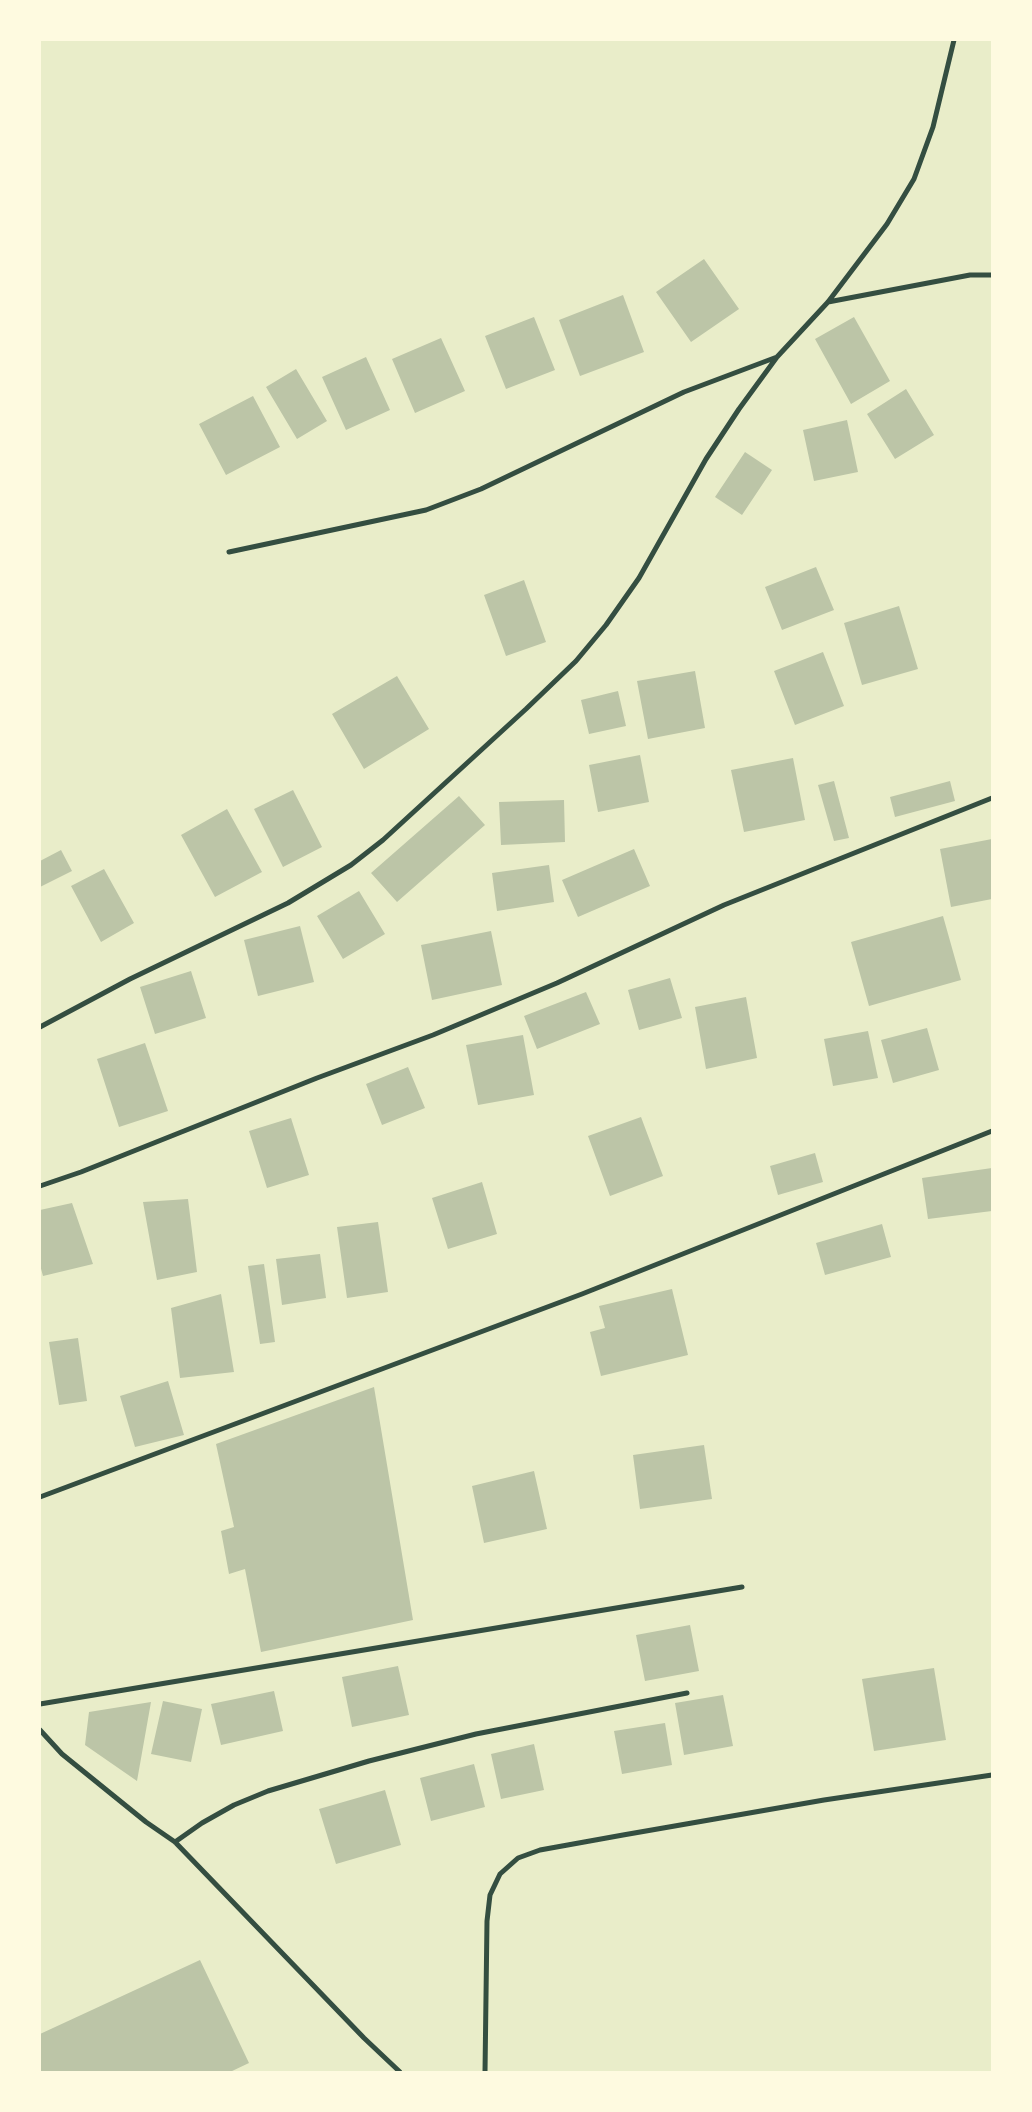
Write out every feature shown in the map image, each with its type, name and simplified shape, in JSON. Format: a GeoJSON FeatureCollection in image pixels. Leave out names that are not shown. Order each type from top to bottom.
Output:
{"type":"FeatureCollection","features":[{"type":"Feature","properties":{"kind":"street"},"geometry":{"type":"LineString","coordinates":[[40,1027],[130,979],[288,903],[350,864],[383,840],[576,661],[606,625],[638,578],[706,459],[739,409],[777,357],[828,302],[888,224],[914,179],[934,127],[954,40]]}},
{"type":"Feature","properties":{"kind":"street"},"geometry":{"type":"LineString","coordinates":[[828,302],[970,275],[992,275]]}},
{"type":"Feature","properties":{"kind":"street"},"geometry":{"type":"LineString","coordinates":[[229,552],[426,510],[490,485],[684,392],[777,357]]}},
{"type":"Feature","properties":{"kind":"street"},"geometry":{"type":"LineString","coordinates":[[40,1186],[81,1172],[317,1078],[433,1035],[557,983],[724,905],[992,798]]}},
{"type":"Feature","properties":{"kind":"street"},"geometry":{"type":"LineString","coordinates":[[40,1497],[582,1294],[992,1131]]}},
{"type":"Feature","properties":{"kind":"street"},"geometry":{"type":"LineString","coordinates":[[40,1704],[742,1587]]}},
{"type":"Feature","properties":{"kind":"street"},"geometry":{"type":"LineString","coordinates":[[175,1842],[202,1823],[234,1805],[268,1790],[369,1761],[476,1734],[687,1693]]}},
{"type":"Feature","properties":{"kind":"street"},"geometry":{"type":"LineString","coordinates":[[40,1730],[62,1754],[146,1822],[175,1842],[364,2038],[400,2072]]}},
{"type":"Feature","properties":{"kind":"street"},"geometry":{"type":"LineString","coordinates":[[485,2072],[486,1920],[490,1896],[500,1874],[518,1858],[540,1850],[623,1835],[824,1800],[992,1774]]}},
{"type":"Feature","properties":{"kind":"building"},"geometry":{"type":"Polygon","coordinates":[[[704,259],[739,309],[691,342],[656,292],[704,259]]]}},
{"type":"Feature","properties":{"kind":"building"},"geometry":{"type":"Polygon","coordinates":[[[623,295],[644,352],[580,376],[559,320],[623,295]]]}},
{"type":"Feature","properties":{"kind":"building"},"geometry":{"type":"Polygon","coordinates":[[[534,317],[555,370],[506,389],[485,336],[534,317]]]}},
{"type":"Feature","properties":{"kind":"building"},"geometry":{"type":"Polygon","coordinates":[[[854,317],[890,381],[851,404],[815,339],[854,317]]]}},
{"type":"Feature","properties":{"kind":"building"},"geometry":{"type":"Polygon","coordinates":[[[441,338],[465,391],[415,413],[392,359],[441,338]]]}},
{"type":"Feature","properties":{"kind":"building"},"geometry":{"type":"Polygon","coordinates":[[[366,357],[390,410],[346,430],[322,377],[366,357]]]}},
{"type":"Feature","properties":{"kind":"building"},"geometry":{"type":"Polygon","coordinates":[[[296,369],[327,421],[297,439],[266,387],[296,369]]]}},
{"type":"Feature","properties":{"kind":"building"},"geometry":{"type":"Polygon","coordinates":[[[906,389],[934,435],[895,459],[867,414],[906,389]]]}},
{"type":"Feature","properties":{"kind":"building"},"geometry":{"type":"Polygon","coordinates":[[[253,396],[280,447],[226,475],[199,424],[253,396]]]}},
{"type":"Feature","properties":{"kind":"building"},"geometry":{"type":"Polygon","coordinates":[[[847,420],[858,472],[814,481],[803,430],[847,420]]]}},
{"type":"Feature","properties":{"kind":"building"},"geometry":{"type":"Polygon","coordinates":[[[745,452],[772,470],[742,515],[715,497],[745,452]]]}},
{"type":"Feature","properties":{"kind":"building"},"geometry":{"type":"Polygon","coordinates":[[[816,567],[834,610],[782,630],[765,587],[816,567]]]}},
{"type":"Feature","properties":{"kind":"building"},"geometry":{"type":"Polygon","coordinates":[[[524,580],[546,642],[506,656],[484,595],[524,580]]]}},
{"type":"Feature","properties":{"kind":"building"},"geometry":{"type":"Polygon","coordinates":[[[899,606],[918,669],[862,685],[844,623],[899,606]]]}},
{"type":"Feature","properties":{"kind":"building"},"geometry":{"type":"Polygon","coordinates":[[[823,652],[844,706],[795,725],[774,671],[823,652]]]}},
{"type":"Feature","properties":{"kind":"building"},"geometry":{"type":"Polygon","coordinates":[[[695,671],[705,728],[648,739],[637,681],[695,671]]]}},
{"type":"Feature","properties":{"kind":"building"},"geometry":{"type":"Polygon","coordinates":[[[397,676],[429,729],[364,769],[332,714],[397,676]]]}},
{"type":"Feature","properties":{"kind":"building"},"geometry":{"type":"Polygon","coordinates":[[[618,691],[626,726],[589,734],[581,700],[618,691]]]}},
{"type":"Feature","properties":{"kind":"building"},"geometry":{"type":"Polygon","coordinates":[[[640,755],[649,802],[598,812],[589,765],[640,755]]]}},
{"type":"Feature","properties":{"kind":"building"},"geometry":{"type":"Polygon","coordinates":[[[793,758],[805,820],[744,832],[731,770],[793,758]]]}},
{"type":"Feature","properties":{"kind":"building"},"geometry":{"type":"Polygon","coordinates":[[[834,781],[849,838],[834,841],[818,785],[834,781]]]}},
{"type":"Feature","properties":{"kind":"building"},"geometry":{"type":"Polygon","coordinates":[[[950,781],[955,801],[895,817],[890,797],[950,781]]]}},
{"type":"Feature","properties":{"kind":"building"},"geometry":{"type":"Polygon","coordinates":[[[293,790],[322,847],[283,867],[254,809],[293,790]]]}},
{"type":"Feature","properties":{"kind":"building"},"geometry":{"type":"Polygon","coordinates":[[[459,796],[485,825],[397,902],[371,873],[459,796]]]}},
{"type":"Feature","properties":{"kind":"building"},"geometry":{"type":"Polygon","coordinates":[[[564,800],[565,842],[501,845],[499,802],[564,800]]]}},
{"type":"Feature","properties":{"kind":"building"},"geometry":{"type":"Polygon","coordinates":[[[227,809],[262,872],[215,897],[181,835],[227,809]]]}},
{"type":"Feature","properties":{"kind":"building"},"geometry":{"type":"Polygon","coordinates":[[[992,839],[992,899],[951,907],[940,849],[992,839]]]}},
{"type":"Feature","properties":{"kind":"building"},"geometry":{"type":"Polygon","coordinates":[[[634,849],[650,886],[578,917],[562,880],[634,849]]]}},
{"type":"Feature","properties":{"kind":"building"},"geometry":{"type":"Polygon","coordinates":[[[61,850],[72,871],[40,887],[40,861],[61,850]]]}},
{"type":"Feature","properties":{"kind":"building"},"geometry":{"type":"Polygon","coordinates":[[[549,865],[554,902],[497,911],[492,873],[549,865]]]}},
{"type":"Feature","properties":{"kind":"building"},"geometry":{"type":"Polygon","coordinates":[[[104,869],[134,923],[101,942],[71,886],[104,869]]]}},
{"type":"Feature","properties":{"kind":"building"},"geometry":{"type":"Polygon","coordinates":[[[359,891],[385,934],[343,959],[317,916],[359,891]]]}},
{"type":"Feature","properties":{"kind":"building"},"geometry":{"type":"Polygon","coordinates":[[[943,916],[961,980],[869,1006],[851,942],[943,916]]]}},
{"type":"Feature","properties":{"kind":"building"},"geometry":{"type":"Polygon","coordinates":[[[300,926],[314,982],[258,996],[244,940],[300,926]]]}},
{"type":"Feature","properties":{"kind":"building"},"geometry":{"type":"Polygon","coordinates":[[[491,931],[502,985],[432,1000],[421,945],[491,931]]]}},
{"type":"Feature","properties":{"kind":"building"},"geometry":{"type":"Polygon","coordinates":[[[191,971],[206,1018],[155,1034],[140,987],[191,971]]]}},
{"type":"Feature","properties":{"kind":"building"},"geometry":{"type":"Polygon","coordinates":[[[670,978],[682,1018],[639,1030],[628,990],[670,978]]]}},
{"type":"Feature","properties":{"kind":"building"},"geometry":{"type":"Polygon","coordinates":[[[586,992],[600,1024],[537,1049],[524,1016],[586,992]]]}},
{"type":"Feature","properties":{"kind":"building"},"geometry":{"type":"Polygon","coordinates":[[[746,997],[757,1058],[706,1069],[695,1007],[746,997]]]}},
{"type":"Feature","properties":{"kind":"building"},"geometry":{"type":"Polygon","coordinates":[[[927,1028],[939,1070],[893,1083],[881,1040],[927,1028]]]}},
{"type":"Feature","properties":{"kind":"building"},"geometry":{"type":"Polygon","coordinates":[[[868,1031],[878,1078],[833,1086],[824,1039],[868,1031]]]}},
{"type":"Feature","properties":{"kind":"building"},"geometry":{"type":"Polygon","coordinates":[[[523,1035],[534,1095],[478,1105],[466,1045],[523,1035]]]}},
{"type":"Feature","properties":{"kind":"building"},"geometry":{"type":"Polygon","coordinates":[[[145,1043],[168,1111],[119,1127],[97,1059],[145,1043]]]}},
{"type":"Feature","properties":{"kind":"building"},"geometry":{"type":"Polygon","coordinates":[[[408,1067],[425,1108],[382,1125],[366,1084],[408,1067]]]}},
{"type":"Feature","properties":{"kind":"building"},"geometry":{"type":"Polygon","coordinates":[[[641,1117],[663,1176],[610,1196],[588,1136],[641,1117]]]}},
{"type":"Feature","properties":{"kind":"building"},"geometry":{"type":"Polygon","coordinates":[[[291,1118],[309,1175],[267,1188],[249,1131],[291,1118]]]}},
{"type":"Feature","properties":{"kind":"building"},"geometry":{"type":"Polygon","coordinates":[[[815,1153],[823,1182],[778,1195],[770,1166],[815,1153]]]}},
{"type":"Feature","properties":{"kind":"building"},"geometry":{"type":"Polygon","coordinates":[[[992,1168],[992,1211],[928,1219],[922,1178],[992,1168]]]}},
{"type":"Feature","properties":{"kind":"building"},"geometry":{"type":"Polygon","coordinates":[[[482,1182],[497,1234],[448,1249],[432,1198],[482,1182]]]}},
{"type":"Feature","properties":{"kind":"building"},"geometry":{"type":"Polygon","coordinates":[[[188,1199],[197,1272],[157,1280],[143,1202],[188,1199]]]}},
{"type":"Feature","properties":{"kind":"building"},"geometry":{"type":"Polygon","coordinates":[[[72,1203],[93,1264],[43,1276],[40,1265],[40,1210],[72,1203]]]}},
{"type":"Feature","properties":{"kind":"building"},"geometry":{"type":"Polygon","coordinates":[[[378,1222],[388,1292],[347,1298],[337,1227],[378,1222]]]}},
{"type":"Feature","properties":{"kind":"building"},"geometry":{"type":"Polygon","coordinates":[[[882,1224],[891,1257],[825,1275],[816,1243],[882,1224]]]}},
{"type":"Feature","properties":{"kind":"building"},"geometry":{"type":"Polygon","coordinates":[[[320,1254],[326,1298],[282,1305],[276,1259],[320,1254]]]}},
{"type":"Feature","properties":{"kind":"building"},"geometry":{"type":"Polygon","coordinates":[[[264,1264],[275,1342],[260,1344],[248,1266],[264,1264]]]}},
{"type":"Feature","properties":{"kind":"building"},"geometry":{"type":"Polygon","coordinates":[[[672,1289],[688,1355],[601,1376],[590,1332],[605,1328],[599,1306],[672,1289]]]}},
{"type":"Feature","properties":{"kind":"building"},"geometry":{"type":"Polygon","coordinates":[[[221,1294],[234,1372],[180,1378],[171,1308],[221,1294]]]}},
{"type":"Feature","properties":{"kind":"building"},"geometry":{"type":"Polygon","coordinates":[[[78,1338],[87,1401],[59,1405],[49,1342],[78,1338]]]}},
{"type":"Feature","properties":{"kind":"building"},"geometry":{"type":"Polygon","coordinates":[[[168,1381],[184,1435],[135,1447],[120,1396],[168,1381]]]}},
{"type":"Feature","properties":{"kind":"building"},"geometry":{"type":"Polygon","coordinates":[[[374,1387],[413,1620],[261,1652],[245,1569],[229,1574],[221,1531],[234,1527],[216,1444],[374,1387]]]}},
{"type":"Feature","properties":{"kind":"building"},"geometry":{"type":"Polygon","coordinates":[[[704,1445],[712,1499],[640,1509],[633,1455],[704,1445]]]}},
{"type":"Feature","properties":{"kind":"building"},"geometry":{"type":"Polygon","coordinates":[[[534,1471],[547,1529],[484,1543],[472,1486],[534,1471]]]}},
{"type":"Feature","properties":{"kind":"building"},"geometry":{"type":"Polygon","coordinates":[[[690,1625],[699,1671],[645,1681],[636,1635],[690,1625]]]}},
{"type":"Feature","properties":{"kind":"building"},"geometry":{"type":"Polygon","coordinates":[[[398,1666],[409,1715],[352,1727],[342,1677],[398,1666]]]}},
{"type":"Feature","properties":{"kind":"building"},"geometry":{"type":"Polygon","coordinates":[[[934,1668],[946,1740],[874,1751],[862,1679],[934,1668]]]}},
{"type":"Feature","properties":{"kind":"building"},"geometry":{"type":"Polygon","coordinates":[[[274,1691],[283,1731],[221,1745],[211,1704],[274,1691]]]}},
{"type":"Feature","properties":{"kind":"building"},"geometry":{"type":"Polygon","coordinates":[[[723,1695],[733,1746],[684,1755],[675,1703],[723,1695]]]}},
{"type":"Feature","properties":{"kind":"building"},"geometry":{"type":"Polygon","coordinates":[[[163,1701],[202,1709],[191,1762],[151,1754],[163,1701]]]}},
{"type":"Feature","properties":{"kind":"building"},"geometry":{"type":"Polygon","coordinates":[[[151,1702],[137,1781],[85,1745],[89,1712],[151,1702]]]}},
{"type":"Feature","properties":{"kind":"building"},"geometry":{"type":"Polygon","coordinates":[[[665,1723],[672,1765],[622,1774],[614,1731],[665,1723]]]}},
{"type":"Feature","properties":{"kind":"building"},"geometry":{"type":"Polygon","coordinates":[[[534,1744],[544,1790],[501,1799],[491,1754],[534,1744]]]}},
{"type":"Feature","properties":{"kind":"building"},"geometry":{"type":"Polygon","coordinates":[[[474,1764],[485,1807],[431,1821],[420,1778],[474,1764]]]}},
{"type":"Feature","properties":{"kind":"building"},"geometry":{"type":"Polygon","coordinates":[[[385,1790],[401,1845],[336,1864],[319,1809],[385,1790]]]}},
{"type":"Feature","properties":{"kind":"building"},"geometry":{"type":"Polygon","coordinates":[[[200,1960],[249,2063],[230,2072],[40,2072],[40,2034],[200,1960]]]}}]}
